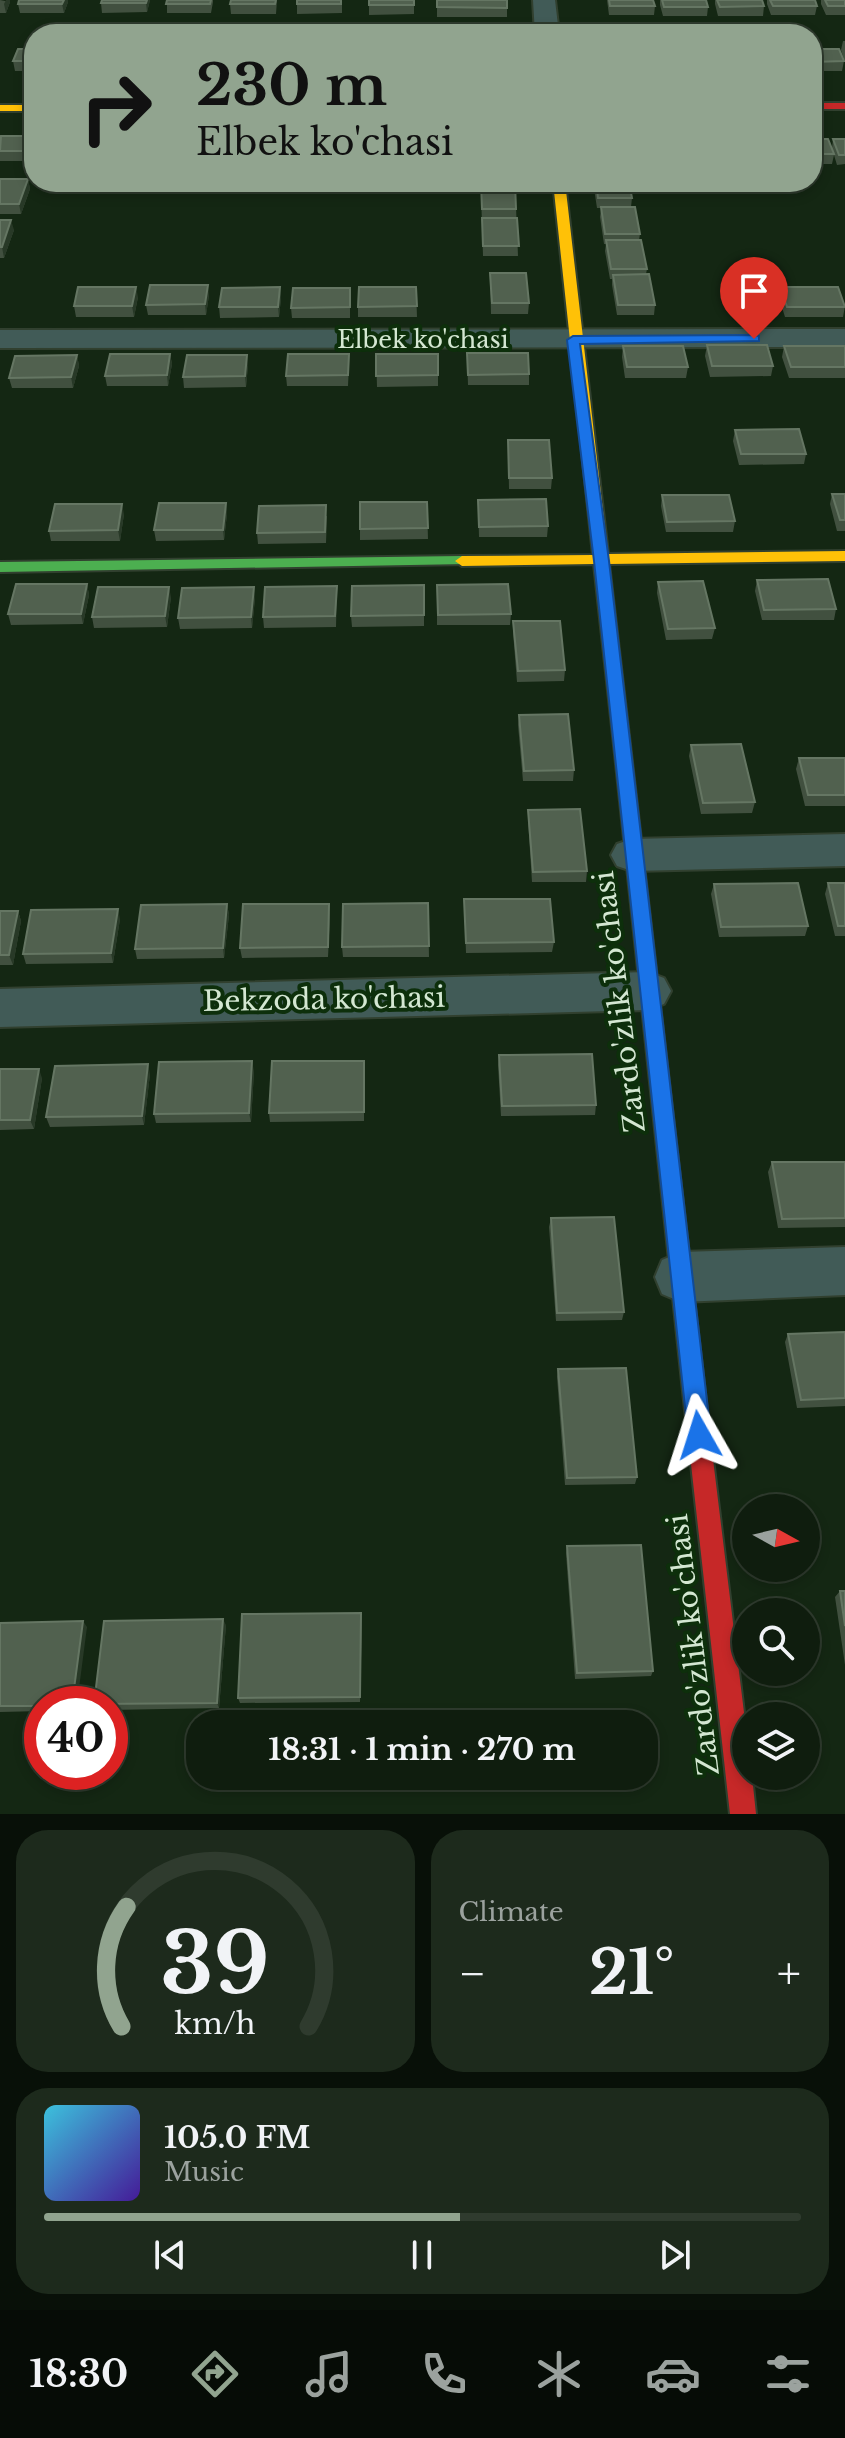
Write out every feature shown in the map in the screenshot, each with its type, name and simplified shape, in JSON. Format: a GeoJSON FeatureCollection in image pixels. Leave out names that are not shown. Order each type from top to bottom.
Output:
{"type":"FeatureCollection","features":[{"type":"Feature","properties":{"kind":"street"},"geometry":{"type":"LineString","coordinates":[[544,0],[546,24]]}},
{"type":"Feature","properties":{"kind":"street"},"geometry":{"type":"LineString","coordinates":[[822,106],[845,106]]}},
{"type":"Feature","properties":{"kind":"street"},"geometry":{"type":"LineString","coordinates":[[0,108],[24,108]]}},
{"type":"Feature","properties":{"kind":"street","name":"Zardo'zlik ko'chasi"},"geometry":{"type":"LineString","coordinates":[[560,192],[573,340],[602,561],[632,855],[743,1814]]}},
{"type":"Feature","properties":{"kind":"street","name":"Elbek ko'chasi"},"geometry":{"type":"LineString","coordinates":[[0,339],[845,338]]}},
{"type":"Feature","properties":{"kind":"street"},"geometry":{"type":"LineString","coordinates":[[0,567],[845,556]]}},
{"type":"Feature","properties":{"kind":"street"},"geometry":{"type":"LineString","coordinates":[[632,855],[845,850]]}},
{"type":"Feature","properties":{"kind":"street","name":"Bekzoda ko'chasi"},"geometry":{"type":"LineString","coordinates":[[0,1008],[648,991]]}},
{"type":"Feature","properties":{"kind":"street"},"geometry":{"type":"LineString","coordinates":[[681,1277],[845,1271]]}},
{"type":"Feature","properties":{"kind":"building"},"geometry":{"type":"Polygon","coordinates":[[[19,0],[64,0],[62,4],[18,4],[19,0]]]}},
{"type":"Feature","properties":{"kind":"building"},"geometry":{"type":"Polygon","coordinates":[[[102,0],[147,0],[146,3],[101,3],[102,0]]]}},
{"type":"Feature","properties":{"kind":"building"},"geometry":{"type":"Polygon","coordinates":[[[167,0],[211,0],[210,4],[166,4],[167,0]]]}},
{"type":"Feature","properties":{"kind":"building"},"geometry":{"type":"Polygon","coordinates":[[[231,0],[276,0],[275,4],[230,4],[231,0]]]}},
{"type":"Feature","properties":{"kind":"building"},"geometry":{"type":"Polygon","coordinates":[[[297,0],[341,0],[341,4],[297,4],[297,0]]]}},
{"type":"Feature","properties":{"kind":"building"},"geometry":{"type":"Polygon","coordinates":[[[369,0],[414,0],[414,5],[369,5],[369,0]]]}},
{"type":"Feature","properties":{"kind":"building"},"geometry":{"type":"Polygon","coordinates":[[[437,0],[507,0],[507,8],[437,7],[437,0]]]}},
{"type":"Feature","properties":{"kind":"building"},"geometry":{"type":"Polygon","coordinates":[[[609,0],[653,0],[655,6],[610,6],[609,0]]]}},
{"type":"Feature","properties":{"kind":"building"},"geometry":{"type":"Polygon","coordinates":[[[662,0],[706,0],[708,7],[664,7],[662,0]]]}},
{"type":"Feature","properties":{"kind":"building"},"geometry":{"type":"Polygon","coordinates":[[[717,0],[762,0],[764,6],[720,7],[717,0]]]}},
{"type":"Feature","properties":{"kind":"building"},"geometry":{"type":"Polygon","coordinates":[[[770,0],[815,0],[817,6],[773,6],[770,0]]]}},
{"type":"Feature","properties":{"kind":"building"},"geometry":{"type":"Polygon","coordinates":[[[825,0],[845,0],[845,6],[828,6],[825,0]]]}},
{"type":"Feature","properties":{"kind":"building"},"geometry":{"type":"Polygon","coordinates":[[[18,49],[24,49],[24,61],[13,61],[18,49]]]}},
{"type":"Feature","properties":{"kind":"building"},"geometry":{"type":"Polygon","coordinates":[[[822,49],[839,49],[844,61],[822,62],[822,49]]]}},
{"type":"Feature","properties":{"kind":"building"},"geometry":{"type":"Polygon","coordinates":[[[1,136],[24,136],[24,151],[0,151],[1,136]]]}},
{"type":"Feature","properties":{"kind":"building"},"geometry":{"type":"Polygon","coordinates":[[[822,139],[828,139],[834,154],[822,154],[822,139]]]}},
{"type":"Feature","properties":{"kind":"building"},"geometry":{"type":"Polygon","coordinates":[[[833,139],[845,139],[845,155],[839,155],[833,139]]]}},
{"type":"Feature","properties":{"kind":"building"},"geometry":{"type":"Polygon","coordinates":[[[0,179],[24,179],[19,204],[0,204],[0,179]]]}},
{"type":"Feature","properties":{"kind":"building"},"geometry":{"type":"Polygon","coordinates":[[[481,192],[515,192],[516,209],[482,209],[481,192]]]}},
{"type":"Feature","properties":{"kind":"building"},"geometry":{"type":"Polygon","coordinates":[[[597,192],[631,192],[632,198],[598,198],[597,192]]]}},
{"type":"Feature","properties":{"kind":"building"},"geometry":{"type":"Polygon","coordinates":[[[601,207],[635,207],[640,234],[605,234],[601,207]]]}},
{"type":"Feature","properties":{"kind":"building"},"geometry":{"type":"Polygon","coordinates":[[[482,218],[517,218],[519,246],[483,246],[482,218]]]}},
{"type":"Feature","properties":{"kind":"building"},"geometry":{"type":"Polygon","coordinates":[[[0,220],[11,220],[2,247],[0,247],[0,220]]]}},
{"type":"Feature","properties":{"kind":"building"},"geometry":{"type":"Polygon","coordinates":[[[606,240],[641,240],[647,269],[611,269],[606,240]]]}},
{"type":"Feature","properties":{"kind":"building"},"geometry":{"type":"Polygon","coordinates":[[[490,273],[526,273],[529,303],[492,303],[490,273]]]}},
{"type":"Feature","properties":{"kind":"building"},"geometry":{"type":"Polygon","coordinates":[[[649,274],[655,305],[618,305],[613,275],[649,274]]]}},
{"type":"Feature","properties":{"kind":"building"},"geometry":{"type":"Polygon","coordinates":[[[150,285],[208,285],[205,304],[146,305],[150,285]]]}},
{"type":"Feature","properties":{"kind":"building"},"geometry":{"type":"Polygon","coordinates":[[[78,287],[136,287],[132,306],[74,306],[78,287]]]}},
{"type":"Feature","properties":{"kind":"building"},"geometry":{"type":"Polygon","coordinates":[[[280,287],[278,307],[219,307],[222,288],[280,287]]]}},
{"type":"Feature","properties":{"kind":"building"},"geometry":{"type":"Polygon","coordinates":[[[359,287],[416,287],[417,306],[358,307],[359,287]]]}},
{"type":"Feature","properties":{"kind":"building"},"geometry":{"type":"Polygon","coordinates":[[[781,287],[838,287],[845,307],[787,307],[781,287]]]}},
{"type":"Feature","properties":{"kind":"building"},"geometry":{"type":"Polygon","coordinates":[[[293,288],[350,288],[350,307],[291,308],[293,288]]]}},
{"type":"Feature","properties":{"kind":"building"},"geometry":{"type":"Polygon","coordinates":[[[707,345],[767,345],[773,366],[712,366],[707,345]]]}},
{"type":"Feature","properties":{"kind":"building"},"geometry":{"type":"Polygon","coordinates":[[[623,346],[683,346],[688,367],[627,367],[623,346]]]}},
{"type":"Feature","properties":{"kind":"building"},"geometry":{"type":"Polygon","coordinates":[[[784,346],[845,346],[845,367],[791,367],[784,346]]]}},
{"type":"Feature","properties":{"kind":"building"},"geometry":{"type":"Polygon","coordinates":[[[467,353],[528,353],[529,374],[468,375],[467,353]]]}},
{"type":"Feature","properties":{"kind":"building"},"geometry":{"type":"Polygon","coordinates":[[[110,354],[170,354],[167,375],[105,376],[110,354]]]}},
{"type":"Feature","properties":{"kind":"building"},"geometry":{"type":"Polygon","coordinates":[[[288,354],[349,354],[348,375],[286,376],[288,354]]]}},
{"type":"Feature","properties":{"kind":"building"},"geometry":{"type":"Polygon","coordinates":[[[376,354],[438,354],[438,375],[376,376],[376,354]]]}},
{"type":"Feature","properties":{"kind":"building"},"geometry":{"type":"Polygon","coordinates":[[[77,355],[71,377],[9,378],[15,356],[77,355]]]}},
{"type":"Feature","properties":{"kind":"building"},"geometry":{"type":"Polygon","coordinates":[[[187,355],[247,355],[245,376],[183,377],[187,355]]]}},
{"type":"Feature","properties":{"kind":"building"},"geometry":{"type":"Polygon","coordinates":[[[799,429],[806,454],[741,454],[735,430],[799,429]]]}},
{"type":"Feature","properties":{"kind":"building"},"geometry":{"type":"Polygon","coordinates":[[[508,440],[549,440],[552,478],[509,478],[508,440]]]}},
{"type":"Feature","properties":{"kind":"building"},"geometry":{"type":"Polygon","coordinates":[[[832,494],[845,494],[845,520],[840,520],[832,494]]]}},
{"type":"Feature","properties":{"kind":"building"},"geometry":{"type":"Polygon","coordinates":[[[662,495],[729,495],[735,521],[667,522],[662,495]]]}},
{"type":"Feature","properties":{"kind":"building"},"geometry":{"type":"Polygon","coordinates":[[[546,499],[548,526],[479,527],[478,500],[546,499]]]}},
{"type":"Feature","properties":{"kind":"building"},"geometry":{"type":"Polygon","coordinates":[[[360,502],[427,502],[428,528],[360,529],[360,502]]]}},
{"type":"Feature","properties":{"kind":"building"},"geometry":{"type":"Polygon","coordinates":[[[159,503],[226,503],[223,530],[154,530],[159,503]]]}},
{"type":"Feature","properties":{"kind":"building"},"geometry":{"type":"Polygon","coordinates":[[[55,504],[122,504],[118,530],[49,531],[55,504]]]}},
{"type":"Feature","properties":{"kind":"building"},"geometry":{"type":"Polygon","coordinates":[[[326,505],[325,532],[257,533],[259,506],[326,505]]]}},
{"type":"Feature","properties":{"kind":"building"},"geometry":{"type":"Polygon","coordinates":[[[828,579],[836,609],[764,610],[757,580],[828,579]]]}},
{"type":"Feature","properties":{"kind":"building"},"geometry":{"type":"Polygon","coordinates":[[[703,581],[715,628],[668,629],[658,582],[703,581]]]}},
{"type":"Feature","properties":{"kind":"building"},"geometry":{"type":"Polygon","coordinates":[[[16,584],[87,584],[81,614],[8,614],[16,584]]]}},
{"type":"Feature","properties":{"kind":"building"},"geometry":{"type":"Polygon","coordinates":[[[508,584],[511,614],[438,615],[437,585],[508,584]]]}},
{"type":"Feature","properties":{"kind":"building"},"geometry":{"type":"Polygon","coordinates":[[[424,585],[424,615],[351,616],[352,586],[424,585]]]}},
{"type":"Feature","properties":{"kind":"building"},"geometry":{"type":"Polygon","coordinates":[[[337,586],[335,616],[263,617],[265,587],[337,586]]]}},
{"type":"Feature","properties":{"kind":"building"},"geometry":{"type":"Polygon","coordinates":[[[98,587],[169,587],[165,616],[92,617],[98,587]]]}},
{"type":"Feature","properties":{"kind":"building"},"geometry":{"type":"Polygon","coordinates":[[[254,587],[251,617],[178,618],[182,588],[254,587]]]}},
{"type":"Feature","properties":{"kind":"building"},"geometry":{"type":"Polygon","coordinates":[[[513,621],[560,621],[565,670],[518,671],[513,621]]]}},
{"type":"Feature","properties":{"kind":"building"},"geometry":{"type":"Polygon","coordinates":[[[568,714],[574,770],[524,771],[519,715],[568,714]]]}},
{"type":"Feature","properties":{"kind":"building"},"geometry":{"type":"Polygon","coordinates":[[[741,744],[755,802],[703,803],[691,745],[741,744]]]}},
{"type":"Feature","properties":{"kind":"building"},"geometry":{"type":"Polygon","coordinates":[[[799,758],[845,758],[845,795],[808,795],[799,758]]]}},
{"type":"Feature","properties":{"kind":"building"},"geometry":{"type":"Polygon","coordinates":[[[580,809],[587,871],[533,872],[528,810],[580,809]]]}},
{"type":"Feature","properties":{"kind":"building"},"geometry":{"type":"Polygon","coordinates":[[[798,883],[808,926],[721,927],[714,884],[798,883]]]}},
{"type":"Feature","properties":{"kind":"building"},"geometry":{"type":"Polygon","coordinates":[[[828,883],[845,883],[845,926],[838,926],[828,883]]]}},
{"type":"Feature","properties":{"kind":"building"},"geometry":{"type":"Polygon","coordinates":[[[464,899],[550,899],[554,942],[466,943],[464,899]]]}},
{"type":"Feature","properties":{"kind":"building"},"geometry":{"type":"Polygon","coordinates":[[[428,903],[429,946],[342,947],[343,904],[428,903]]]}},
{"type":"Feature","properties":{"kind":"building"},"geometry":{"type":"Polygon","coordinates":[[[227,904],[223,948],[135,949],[141,905],[227,904]]]}},
{"type":"Feature","properties":{"kind":"building"},"geometry":{"type":"Polygon","coordinates":[[[243,904],[329,904],[328,947],[240,948],[243,904]]]}},
{"type":"Feature","properties":{"kind":"building"},"geometry":{"type":"Polygon","coordinates":[[[118,909],[111,953],[23,954],[31,910],[118,909]]]}},
{"type":"Feature","properties":{"kind":"building"},"geometry":{"type":"Polygon","coordinates":[[[0,911],[18,911],[9,955],[0,955],[0,911]]]}},
{"type":"Feature","properties":{"kind":"building"},"geometry":{"type":"Polygon","coordinates":[[[592,1054],[596,1105],[502,1106],[499,1055],[592,1054]]]}},
{"type":"Feature","properties":{"kind":"building"},"geometry":{"type":"Polygon","coordinates":[[[252,1061],[249,1113],[154,1114],[159,1062],[252,1061]]]}},
{"type":"Feature","properties":{"kind":"building"},"geometry":{"type":"Polygon","coordinates":[[[272,1061],[364,1061],[364,1112],[269,1113],[272,1061]]]}},
{"type":"Feature","properties":{"kind":"building"},"geometry":{"type":"Polygon","coordinates":[[[148,1064],[142,1116],[46,1117],[55,1066],[148,1064]]]}},
{"type":"Feature","properties":{"kind":"building"},"geometry":{"type":"Polygon","coordinates":[[[0,1069],[39,1069],[30,1120],[0,1120],[0,1069]]]}},
{"type":"Feature","properties":{"kind":"building"},"geometry":{"type":"Polygon","coordinates":[[[772,1162],[845,1162],[845,1218],[782,1219],[772,1162]]]}},
{"type":"Feature","properties":{"kind":"building"},"geometry":{"type":"Polygon","coordinates":[[[614,1217],[624,1312],[557,1313],[551,1218],[614,1217]]]}},
{"type":"Feature","properties":{"kind":"building"},"geometry":{"type":"Polygon","coordinates":[[[845,1332],[845,1398],[801,1400],[788,1334],[845,1332]]]}},
{"type":"Feature","properties":{"kind":"building"},"geometry":{"type":"Polygon","coordinates":[[[626,1368],[637,1477],[567,1478],[558,1369],[626,1368]]]}},
{"type":"Feature","properties":{"kind":"building"},"geometry":{"type":"Polygon","coordinates":[[[641,1545],[653,1671],[577,1673],[567,1546],[641,1545]]]}},
{"type":"Feature","properties":{"kind":"building"},"geometry":{"type":"Polygon","coordinates":[[[840,1591],[845,1591],[845,1626],[840,1591]]]}},
{"type":"Feature","properties":{"kind":"building"},"geometry":{"type":"Polygon","coordinates":[[[361,1613],[360,1697],[238,1698],[242,1614],[361,1613]]]}},
{"type":"Feature","properties":{"kind":"building"},"geometry":{"type":"Polygon","coordinates":[[[223,1619],[217,1703],[128,1704],[128,1686],[96,1686],[104,1621],[223,1619]]]}},
{"type":"Feature","properties":{"kind":"building"},"geometry":{"type":"Polygon","coordinates":[[[83,1621],[74,1686],[24,1686],[24,1706],[0,1706],[0,1623],[83,1621]]]}},
{"type":"Feature","properties":{"kind":"traffic: fast"},"geometry":{"type":"LineString","coordinates":[[0,567],[462,561]]}},
{"type":"Feature","properties":{"kind":"traffic: fast"},"geometry":{"type":"LineString","coordinates":[[621,736],[696,1410]]}},
{"type":"Feature","properties":{"kind":"traffic: slow"},"geometry":{"type":"LineString","coordinates":[[0,108],[24,108]]}},
{"type":"Feature","properties":{"kind":"traffic: slow"},"geometry":{"type":"LineString","coordinates":[[560,192],[621,736]]}},
{"type":"Feature","properties":{"kind":"traffic: slow"},"geometry":{"type":"LineString","coordinates":[[462,561],[845,556]]}},
{"type":"Feature","properties":{"kind":"traffic: jam"},"geometry":{"type":"LineString","coordinates":[[822,106],[845,106]]}},
{"type":"Feature","properties":{"kind":"traffic: jam"},"geometry":{"type":"LineString","coordinates":[[696,1410],[743,1814]]}},
{"type":"Feature","properties":{"kind":"route"},"geometry":{"type":"LineString","coordinates":[[699,1435],[632,855],[602,561],[573,340],[754,339]]}}]}
